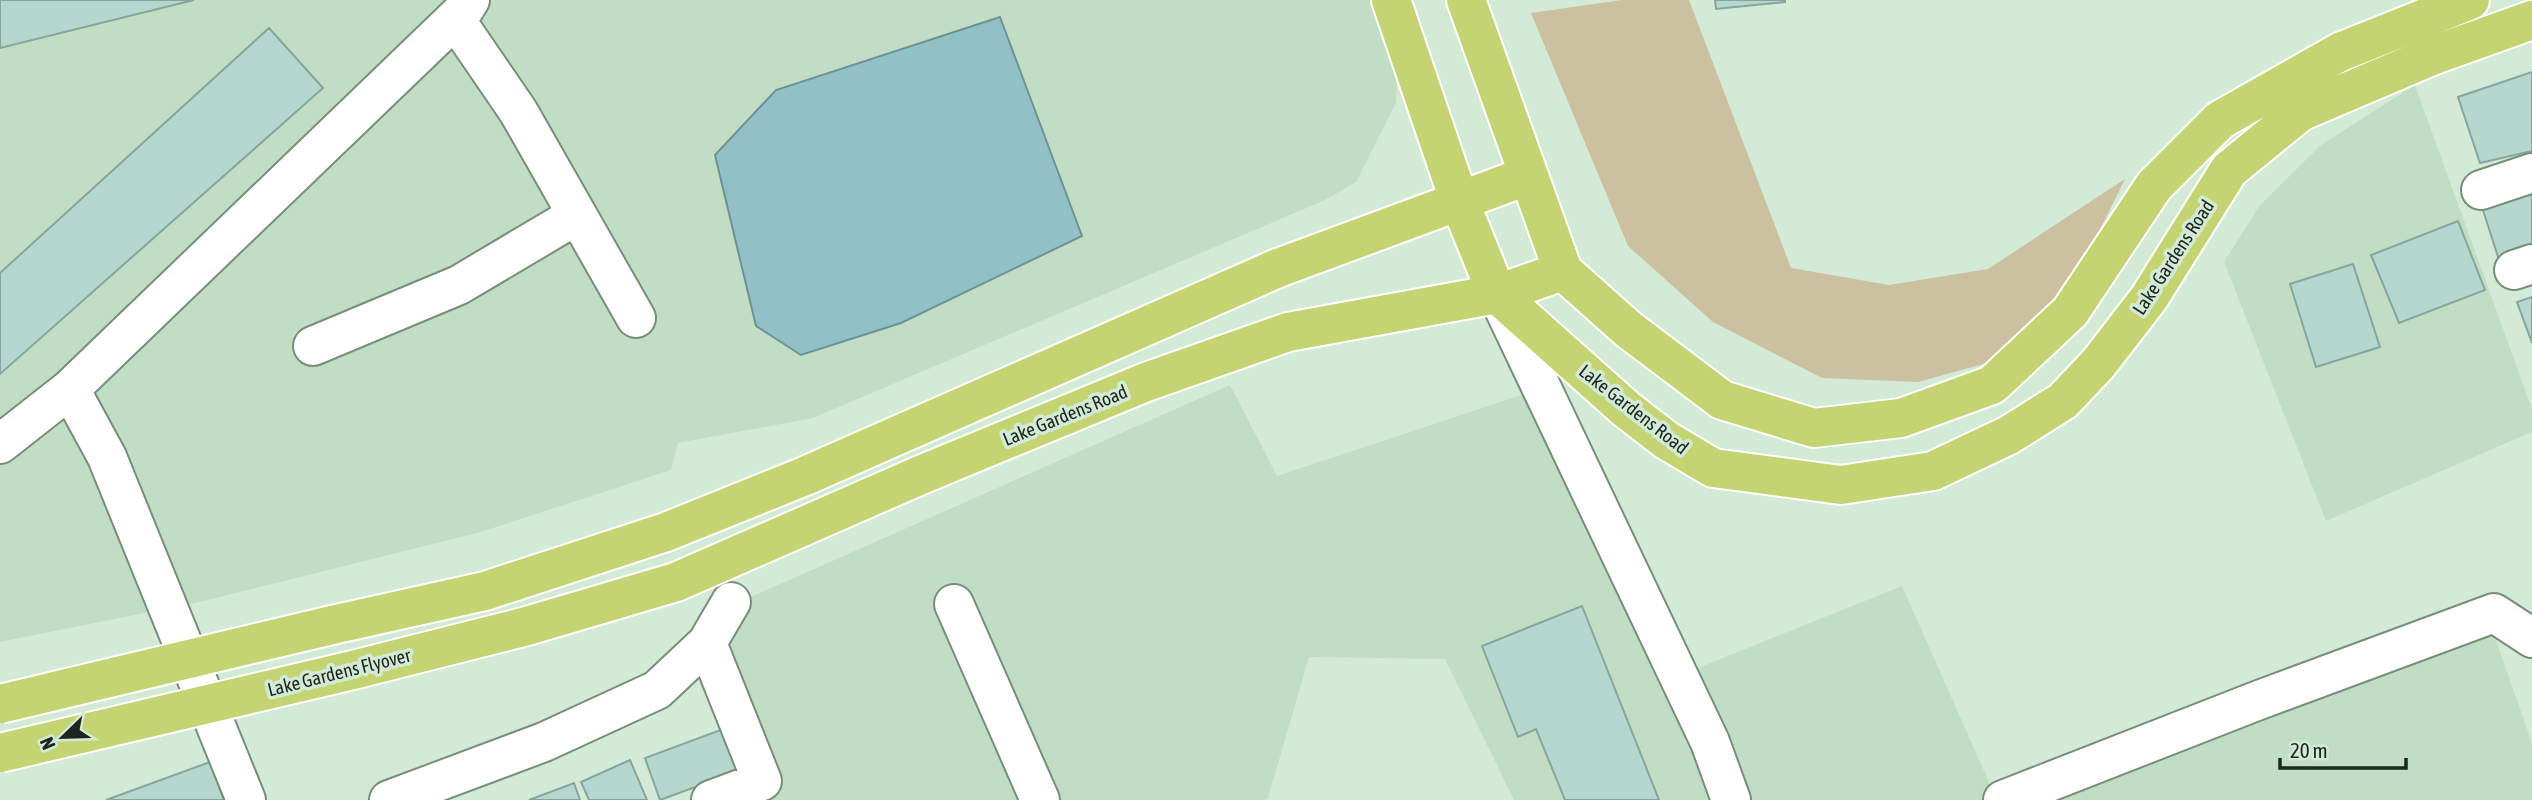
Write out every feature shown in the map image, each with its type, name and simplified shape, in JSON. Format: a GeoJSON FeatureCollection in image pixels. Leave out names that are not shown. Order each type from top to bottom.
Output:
{"type":"FeatureCollection","features":[{"type":"Feature","properties":{"kind":"main road"},"geometry":{"type":"LineString","coordinates":[[1391,0],[1461,203],[1497,293],[1563,271]]}},
{"type":"Feature","properties":{"kind":"main road"},"geometry":{"type":"LineString","coordinates":[[1466,0],[1563,271],[1628,329],[1722,400],[1814,428],[1901,418],[1992,385],[2070,312],[2154,186],[2220,120],[2340,52],[2470,0]]}},
{"type":"Feature","properties":{"kind":"main road","name":"Lake Gardens Road"},"geometry":{"type":"LineString","coordinates":[[676,582],[923,474],[1146,382],[1288,332],[1497,293],[1626,409],[1666,440],[1713,468],[1841,485],[1933,471],[2010,435],[2063,401],[2098,364],[2149,298],[2229,170],[2300,112],[2434,55],[2532,20]]}},
{"type":"Feature","properties":{"kind":"main road"},"geometry":{"type":"LineString","coordinates":[[0,704],[485,591],[666,533],[805,476],[1278,268],[1461,203],[1527,176]]}},
{"type":"Feature","properties":{"kind":"main road","name":"Lake Gardens Flyover"},"geometry":{"type":"LineString","coordinates":[[0,753],[527,626],[676,582]]}},
{"type":"Feature","properties":{"kind":"street"},"geometry":{"type":"LineString","coordinates":[[0,444],[70,389],[462,9],[636,318]]}},
{"type":"Feature","properties":{"kind":"street"},"geometry":{"type":"LineString","coordinates":[[2481,190],[2532,173]]}},
{"type":"Feature","properties":{"kind":"street"},"geometry":{"type":"LineString","coordinates":[[313,346],[459,285],[577,215]]}},
{"type":"Feature","properties":{"kind":"street"},"geometry":{"type":"LineString","coordinates":[[1497,293],[1710,742],[1731,800]]}},
{"type":"Feature","properties":{"kind":"street"},"geometry":{"type":"LineString","coordinates":[[70,389],[107,457],[246,800]]}},
{"type":"Feature","properties":{"kind":"street"},"geometry":{"type":"LineString","coordinates":[[389,800],[544,742],[657,690],[707,643],[731,602]]}},
{"type":"Feature","properties":{"kind":"street"},"geometry":{"type":"LineString","coordinates":[[954,604],[1040,800]]}},
{"type":"Feature","properties":{"kind":"street"},"geometry":{"type":"LineString","coordinates":[[2003,800],[2259,700],[2494,613],[2532,638]]}},
{"type":"Feature","properties":{"kind":"street"},"geometry":{"type":"LineString","coordinates":[[707,643],[762,781],[711,800]]}},
{"type":"Feature","properties":{"kind":"shaded area"},"geometry":{"type":"Polygon","coordinates":[[[0,0],[1393,0],[1399,27],[1396,103],[1356,182],[1323,201],[813,418],[678,443],[671,470],[481,532],[200,602],[0,642],[0,0]]]}},
{"type":"Feature","properties":{"kind":"shaded area"},"geometry":{"type":"Polygon","coordinates":[[[1622,0],[1689,0],[1791,268],[1889,285],[1988,269],[2125,179],[2067,296],[2012,356],[1918,382],[1822,378],[1713,322],[1628,246],[1531,13],[1622,0]]]}},
{"type":"Feature","properties":{"kind":"shaded area"},"geometry":{"type":"Polygon","coordinates":[[[2415,85],[2532,409],[2532,432],[2326,521],[2224,262],[2260,205],[2321,145],[2415,85]]]}},
{"type":"Feature","properties":{"kind":"shaded area"},"geometry":{"type":"Polygon","coordinates":[[[1230,385],[1277,476],[1530,392],[1674,693],[1715,800],[1514,800],[1445,659],[1309,657],[1268,798],[1264,800],[750,800],[716,647],[746,599],[1230,385]]]}},
{"type":"Feature","properties":{"kind":"shaded area"},"geometry":{"type":"Polygon","coordinates":[[[1902,586],[1997,800],[1738,800],[1688,672],[1902,586]]]}},
{"type":"Feature","properties":{"kind":"shaded area"},"geometry":{"type":"Polygon","coordinates":[[[2491,626],[2532,743],[2532,800],[2039,800],[2491,626]]]}},
{"type":"Feature","properties":{"kind":"water"},"geometry":{"type":"Polygon","coordinates":[[[1000,17],[1082,236],[901,323],[801,355],[756,326],[715,155],[776,90],[1000,17]]]}},
{"type":"Feature","properties":{"kind":"building"},"geometry":{"type":"Polygon","coordinates":[[[0,0],[194,0],[0,48],[0,0]]]}},
{"type":"Feature","properties":{"kind":"building"},"geometry":{"type":"Polygon","coordinates":[[[1715,0],[1785,0],[1785,2],[1716,9],[1715,0]]]}},
{"type":"Feature","properties":{"kind":"building"},"geometry":{"type":"Polygon","coordinates":[[[269,28],[323,88],[0,374],[0,273],[269,28]]]}},
{"type":"Feature","properties":{"kind":"building"},"geometry":{"type":"Polygon","coordinates":[[[2532,72],[2532,151],[2480,163],[2458,97],[2532,72]]]}},
{"type":"Feature","properties":{"kind":"building"},"geometry":{"type":"Polygon","coordinates":[[[2532,185],[2532,256],[2501,266],[2480,201],[2532,185]]]}},
{"type":"Feature","properties":{"kind":"building"},"geometry":{"type":"Polygon","coordinates":[[[2458,221],[2485,290],[2399,323],[2371,255],[2458,221]]]}},
{"type":"Feature","properties":{"kind":"building"},"geometry":{"type":"Polygon","coordinates":[[[2353,264],[2380,347],[2316,367],[2290,284],[2353,264]]]}},
{"type":"Feature","properties":{"kind":"building"},"geometry":{"type":"Polygon","coordinates":[[[2532,297],[2532,343],[2517,302],[2532,297]]]}},
{"type":"Feature","properties":{"kind":"building"},"geometry":{"type":"Polygon","coordinates":[[[1582,606],[1659,800],[1565,800],[1536,729],[1518,737],[1482,646],[1582,606]]]}},
{"type":"Feature","properties":{"kind":"building"},"geometry":{"type":"Polygon","coordinates":[[[734,725],[750,767],[660,800],[645,758],[734,725]]]}},
{"type":"Feature","properties":{"kind":"building"},"geometry":{"type":"Polygon","coordinates":[[[630,760],[647,800],[589,800],[581,782],[630,760]]]}},
{"type":"Feature","properties":{"kind":"building"},"geometry":{"type":"Polygon","coordinates":[[[210,762],[224,800],[106,800],[210,762]]]}},
{"type":"Feature","properties":{"kind":"building"},"geometry":{"type":"Polygon","coordinates":[[[574,783],[580,800],[529,800],[574,783]]]}}]}
